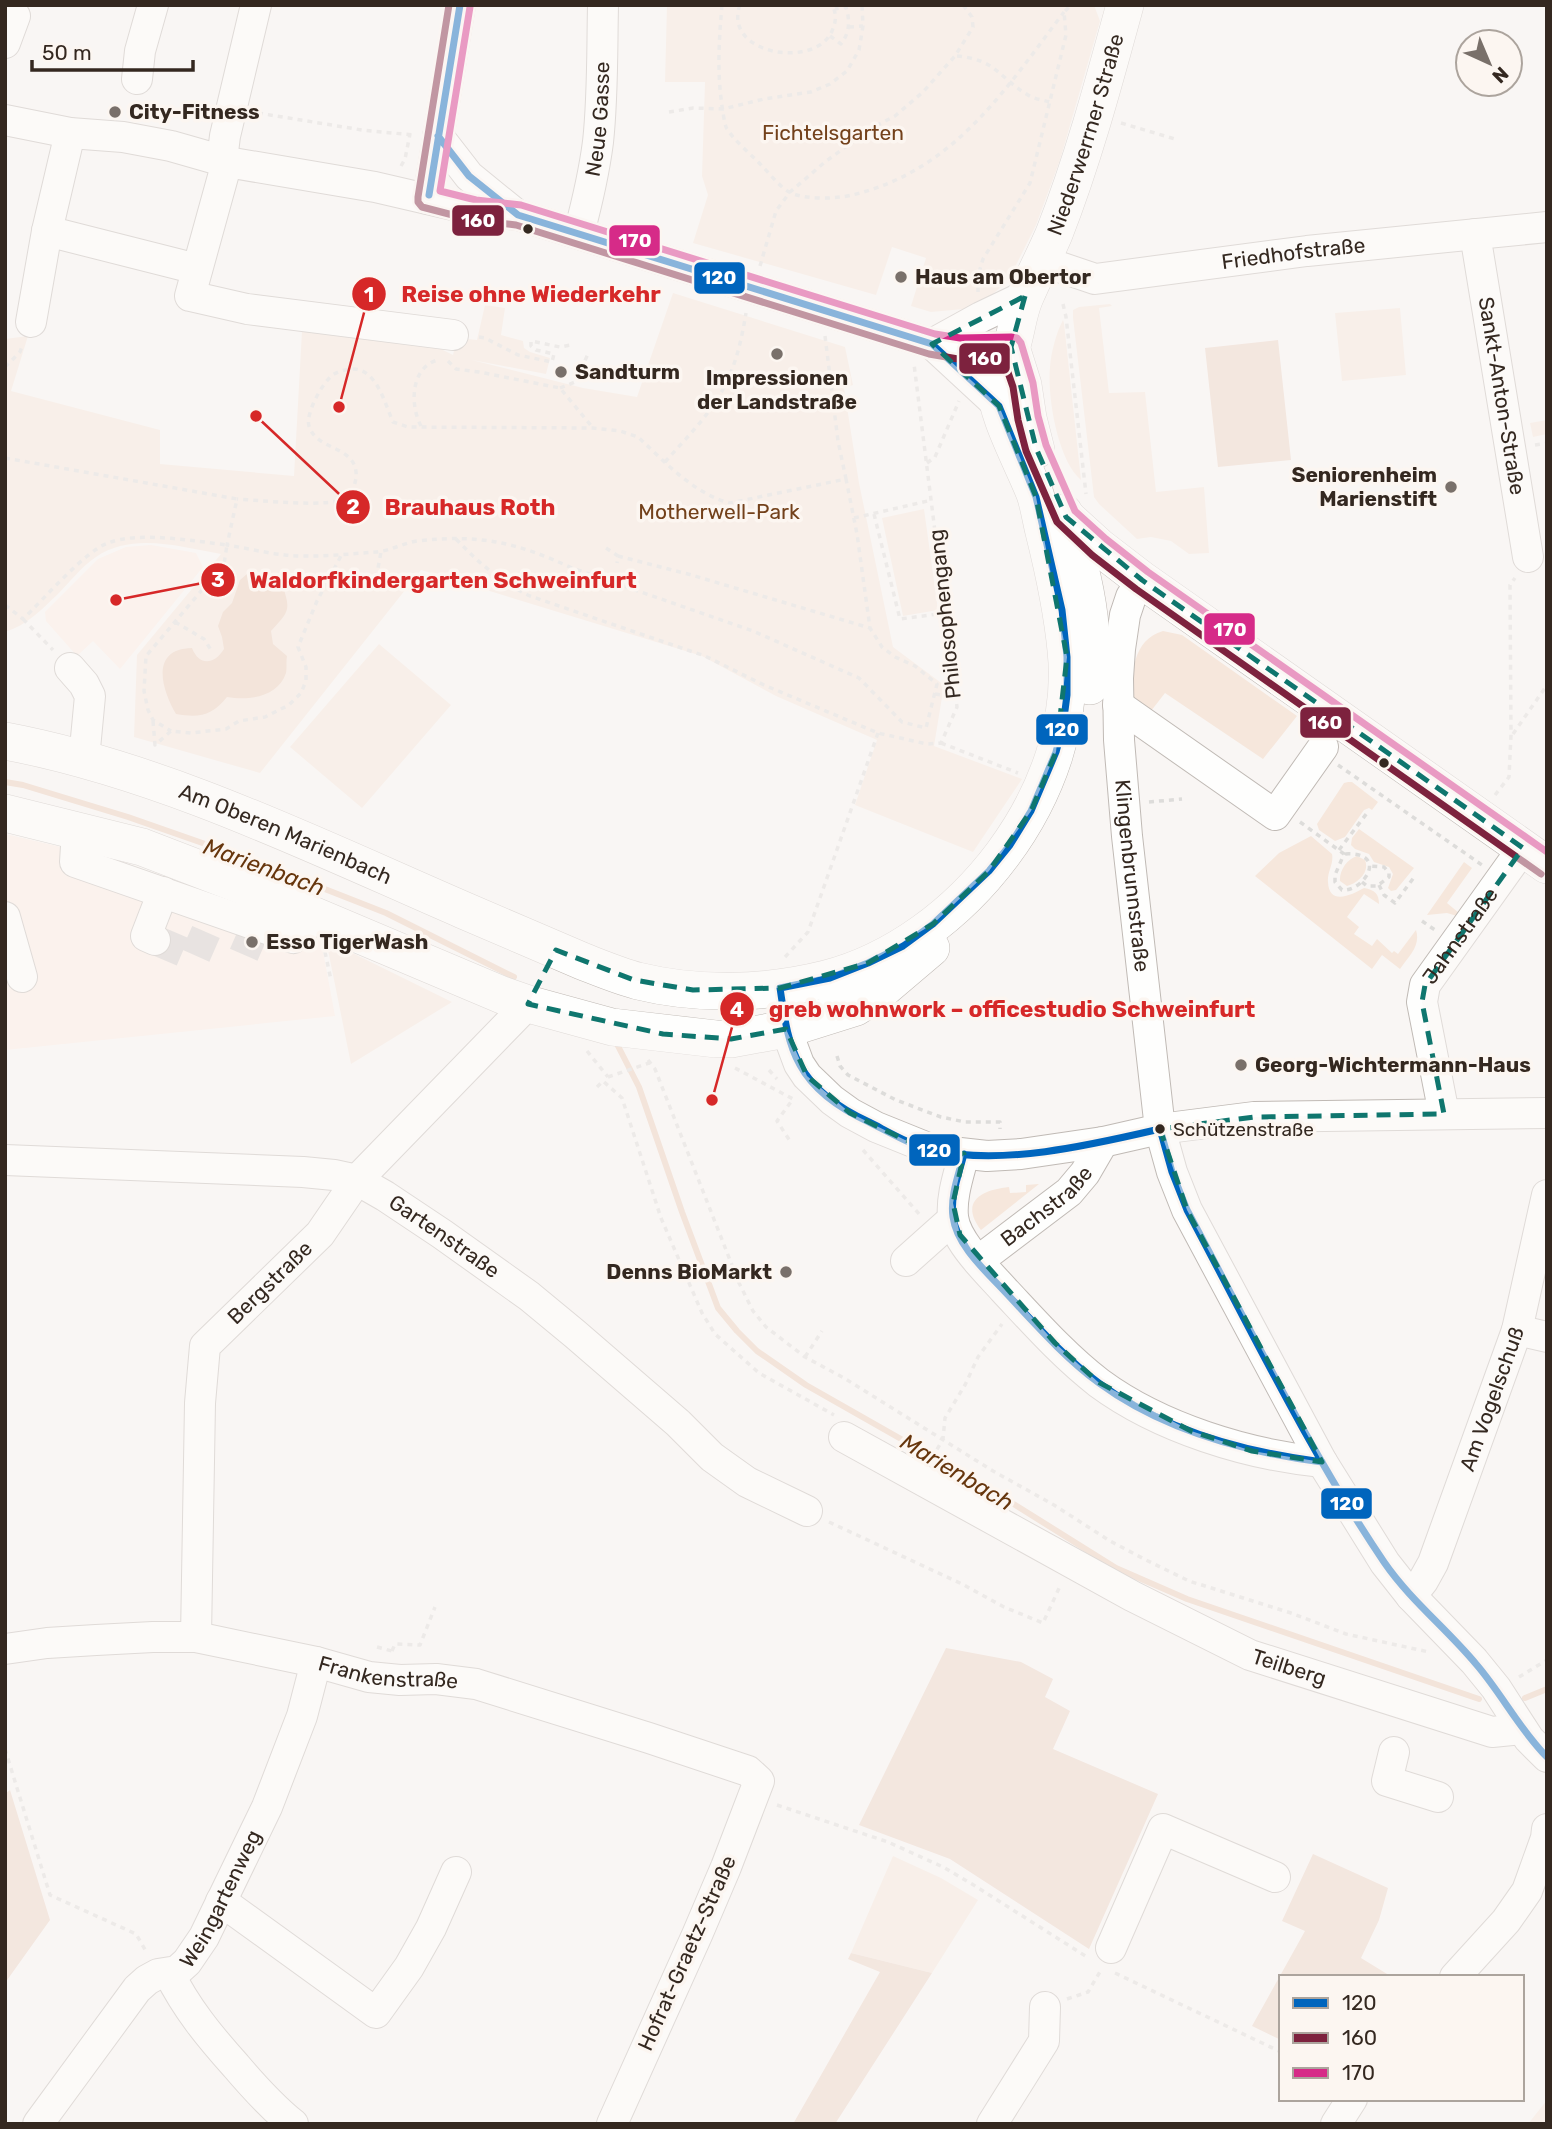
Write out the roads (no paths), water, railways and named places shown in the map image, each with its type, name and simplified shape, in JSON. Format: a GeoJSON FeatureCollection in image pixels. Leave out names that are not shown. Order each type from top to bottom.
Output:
{"type":"FeatureCollection","features":[{"type":"Feature","properties":{"kind":"main road","name":"Niederwerrner Straße"},"geometry":{"type":"LineString","coordinates":[[1012,347],[1016,322],[1025,296],[1042,261],[1074,178],[1122,8]]}},
{"type":"Feature","properties":{"kind":"main road"},"geometry":{"type":"LineString","coordinates":[[999,406],[996,377],[1012,347]]}},
{"type":"Feature","properties":{"kind":"main road"},"geometry":{"type":"LineString","coordinates":[[1012,347],[1023,385],[1035,448],[1099,547],[1535,857]]}},
{"type":"Feature","properties":{"kind":"main road","name":"Am Oberen Marienbach"},"geometry":{"type":"LineString","coordinates":[[5,741],[141,777],[263,823],[556,950],[634,980],[673,988],[730,991],[785,975],[830,978],[903,946],[942,916],[989,871],[1010,845],[1031,811],[1056,752],[1067,695],[1067,657],[1062,610],[1036,497],[999,406]]}},
{"type":"Feature","properties":{"kind":"main road"},"geometry":{"type":"LineString","coordinates":[[1036,497],[1077,510]]}},
{"type":"Feature","properties":{"kind":"main road"},"geometry":{"type":"LineString","coordinates":[[5,813],[142,848],[251,889],[300,937],[611,1027],[731,1039],[786,1029],[849,1010],[878,993],[961,927],[990,900],[1009,879],[1042,833],[1075,758],[1090,683],[1090,622],[1077,510]]}},
{"type":"Feature","properties":{"kind":"main road"},"geometry":{"type":"LineString","coordinates":[[528,1004],[556,950]]}},
{"type":"Feature","properties":{"kind":"street"},"geometry":{"type":"LineString","coordinates":[[137,79],[140,51],[153,5]]}},
{"type":"Feature","properties":{"kind":"street"},"geometry":{"type":"LineString","coordinates":[[256,5],[224,144],[223,152],[227,162],[190,296],[450,347]]}},
{"type":"Feature","properties":{"kind":"street"},"geometry":{"type":"LineString","coordinates":[[428,199],[424,135],[460,5]]}},
{"type":"Feature","properties":{"kind":"street","name":"Neue Gasse"},"geometry":{"type":"LineString","coordinates":[[579,233],[592,182],[598,143],[603,5]]}},
{"type":"Feature","properties":{"kind":"street"},"geometry":{"type":"LineString","coordinates":[[5,120],[70,133],[123,137],[172,146],[227,162],[375,187],[474,210],[518,215],[579,233],[923,358],[999,406]]}},
{"type":"Feature","properties":{"kind":"street"},"geometry":{"type":"LineString","coordinates":[[30,322],[47,231],[70,133]]}},
{"type":"Feature","properties":{"kind":"street"},"geometry":{"type":"LineString","coordinates":[[424,135],[518,215]]}},
{"type":"Feature","properties":{"kind":"street","name":"Friedhofstraße"},"geometry":{"type":"LineString","coordinates":[[1042,261],[1095,279],[1307,251],[1547,226]]}},
{"type":"Feature","properties":{"kind":"street"},"geometry":{"type":"LineString","coordinates":[[47,231],[197,270]]}},
{"type":"Feature","properties":{"kind":"street","name":"Sankt-Anton-Straße"},"geometry":{"type":"LineString","coordinates":[[1475,234],[1528,557]]}},
{"type":"Feature","properties":{"kind":"street"},"geometry":{"type":"LineString","coordinates":[[923,358],[981,317],[1025,296]]}},
{"type":"Feature","properties":{"kind":"street"},"geometry":{"type":"LineString","coordinates":[[923,358],[959,349],[1012,347]]}},
{"type":"Feature","properties":{"kind":"street","name":"Klingenbrunnstraße"},"geometry":{"type":"LineString","coordinates":[[1142,580],[1130,597],[1125,615],[1118,705],[1124,800],[1146,1018],[1160,1129],[1172,1172],[1187,1210],[1322,1462],[1385,1563],[1411,1596],[1474,1661],[1522,1729],[1547,1757]]}},
{"type":"Feature","properties":{"kind":"street"},"geometry":{"type":"LineString","coordinates":[[70,667],[90,696],[83,760]]}},
{"type":"Feature","properties":{"kind":"street"},"geometry":{"type":"LineString","coordinates":[[1118,705],[1275,815],[1321,750]]}},
{"type":"Feature","properties":{"kind":"street"},"geometry":{"type":"LineString","coordinates":[[78,831],[75,862],[163,892],[220,927],[300,937]]}},
{"type":"Feature","properties":{"kind":"street","name":"Jahnstraße"},"geometry":{"type":"LineString","coordinates":[[1444,1114],[1422,1002],[1425,985],[1501,878],[1535,857]]}},
{"type":"Feature","properties":{"kind":"street"},"geometry":{"type":"LineString","coordinates":[[220,927],[251,889]]}},
{"type":"Feature","properties":{"kind":"street"},"geometry":{"type":"LineString","coordinates":[[155,940],[146,936],[163,892]]}},
{"type":"Feature","properties":{"kind":"street"},"geometry":{"type":"LineString","coordinates":[[5,918],[22,977]]}},
{"type":"Feature","properties":{"kind":"street"},"geometry":{"type":"LineString","coordinates":[[785,975],[786,1029],[799,1064],[807,1076],[832,1100],[850,1112],[905,1140],[933,1150],[987,1156],[1021,1154],[1103,1142],[1160,1129],[1254,1117],[1547,1113]]}},
{"type":"Feature","properties":{"kind":"street","name":"Bergstraße"},"geometry":{"type":"LineString","coordinates":[[196,1637],[200,1403],[205,1346],[320,1234],[357,1180],[528,1004]]}},
{"type":"Feature","properties":{"kind":"street","name":"Bachstraße"},"geometry":{"type":"LineString","coordinates":[[978,1261],[1069,1192],[1085,1173],[1103,1142]]}},
{"type":"Feature","properties":{"kind":"street"},"geometry":{"type":"LineString","coordinates":[[906,1261],[953,1219],[953,1203],[964,1154]]}},
{"type":"Feature","properties":{"kind":"street","name":"Gartenstraße"},"geometry":{"type":"LineString","coordinates":[[5,1160],[303,1172],[357,1180],[431,1227],[529,1296],[678,1423],[712,1457],[747,1482],[807,1511]]}},
{"type":"Feature","properties":{"kind":"street","name":"Am Vogelschuß"},"geometry":{"type":"LineString","coordinates":[[1411,1596],[1433,1563],[1517,1330],[1547,1195]]}},
{"type":"Feature","properties":{"kind":"street","name":"Bachstraße"},"geometry":{"type":"LineString","coordinates":[[953,1219],[960,1235],[978,1261],[1055,1343],[1098,1382],[1117,1395],[1148,1413],[1252,1451],[1322,1462]]}},
{"type":"Feature","properties":{"kind":"street"},"geometry":{"type":"LineString","coordinates":[[1517,1330],[1547,1337]]}},
{"type":"Feature","properties":{"kind":"street","name":"Teilberg"},"geometry":{"type":"LineString","coordinates":[[844,1437],[1072,1564],[1250,1655],[1492,1732],[1522,1729]]}},
{"type":"Feature","properties":{"kind":"street","name":"Frankenstraße"},"geometry":{"type":"LineString","coordinates":[[5,1650],[47,1643],[196,1637],[316,1662],[369,1677],[436,1679],[476,1684],[748,1771],[759,1781]]}},
{"type":"Feature","properties":{"kind":"street","name":"Weingartenweg"},"geometry":{"type":"LineString","coordinates":[[38,2124],[137,1989],[147,1980],[177,1971],[187,1962],[204,1937],[267,1807],[302,1716],[316,1662]]}},
{"type":"Feature","properties":{"kind":"street"},"geometry":{"type":"LineString","coordinates":[[1394,1752],[1387,1781],[1438,1797]]}},
{"type":"Feature","properties":{"kind":"street","name":"Hofrat-Graetz-Straße"},"geometry":{"type":"LineString","coordinates":[[612,2124],[721,1879],[759,1781]]}},
{"type":"Feature","properties":{"kind":"street"},"geometry":{"type":"LineString","coordinates":[[1105,1962],[1163,1829],[1275,1877]]}},
{"type":"Feature","properties":{"kind":"street"},"geometry":{"type":"LineString","coordinates":[[1457,1975],[1506,1922],[1527,1891],[1547,1829]]}},
{"type":"Feature","properties":{"kind":"street"},"geometry":{"type":"LineString","coordinates":[[221,1901],[376,2013],[409,1967],[431,1928],[456,1872]]}},
{"type":"Feature","properties":{"kind":"street"},"geometry":{"type":"LineString","coordinates":[[164,1973],[214,2040],[256,2089],[293,2124]]}},
{"type":"Feature","properties":{"kind":"street"},"geometry":{"type":"LineString","coordinates":[[992,2124],[1044,2041],[1045,2007]]}},
{"type":"Feature","properties":{"kind":"street"},"geometry":{"type":"LineString","coordinates":[[1336,2124],[1351,2101]]}},
{"type":"Feature","properties":{"kind":"waterway","name":"Marienbach"},"geometry":{"type":"LineString","coordinates":[[5,782],[128,817],[251,860],[386,913],[514,977]]}},
{"type":"Feature","properties":{"kind":"waterway","name":"Marienbach"},"geometry":{"type":"LineString","coordinates":[[618,1046],[639,1087],[718,1308],[757,1351],[806,1385],[996,1493],[1116,1568],[1187,1599],[1479,1699]]}},
{"type":"Feature","properties":{"kind":"waterway","name":"Marienbach"},"geometry":{"type":"LineString","coordinates":[[1525,1698],[1547,1689]]}},
{"type":"Feature","properties":{"kind":"tunnel"},"geometry":{"type":"LineString","coordinates":[[155,940],[195,957],[206,932]]}},
{"type":"Feature","properties":{"kind":"tunnel"},"geometry":{"type":"LineString","coordinates":[[236,935],[268,949]]}},
{"type":"Feature","properties":{"kind":"place","name":"City-Fitness"},"geometry":{"type":"Point","coordinates":[115,112]}},
{"type":"Feature","properties":{"kind":"place","name":"Haus am Obertor"},"geometry":{"type":"Point","coordinates":[901,277]}},
{"type":"Feature","properties":{"kind":"place","name":"Impressionen der Landstraße"},"geometry":{"type":"Point","coordinates":[777,354]}},
{"type":"Feature","properties":{"kind":"place","name":"Sandturm"},"geometry":{"type":"Point","coordinates":[561,372]}},
{"type":"Feature","properties":{"kind":"place","name":"Reise ohne Wiederkehr"},"geometry":{"type":"Point","coordinates":[339,407]}},
{"type":"Feature","properties":{"kind":"place","name":"Brauhaus Roth"},"geometry":{"type":"Point","coordinates":[256,416]}},
{"type":"Feature","properties":{"kind":"place","name":"Seniorenheim Marienstift"},"geometry":{"type":"Point","coordinates":[1451,487]}},
{"type":"Feature","properties":{"kind":"place","name":"Waldorfkindergarten Schweinfurt"},"geometry":{"type":"Point","coordinates":[116,600]}},
{"type":"Feature","properties":{"kind":"place","name":"Esso TigerWash"},"geometry":{"type":"Point","coordinates":[252,942]}},
{"type":"Feature","properties":{"kind":"place","name":"Georg-Wichtermann-Haus"},"geometry":{"type":"Point","coordinates":[1241,1065]}},
{"type":"Feature","properties":{"kind":"place","name":"greb wohnwork – officestudio Schweinfurt"},"geometry":{"type":"Point","coordinates":[712,1100]}},
{"type":"Feature","properties":{"kind":"place","name":"Schützenstraße"},"geometry":{"type":"Point","coordinates":[1160,1129]}},
{"type":"Feature","properties":{"kind":"place","name":"Denns BioMarkt"},"geometry":{"type":"Point","coordinates":[786,1272]}},
{"type":"Feature","properties":{"kind":"park label","name":"Fichtelsgarten"},"geometry":{"type":"Point","coordinates":[833,133]}},
{"type":"Feature","properties":{"kind":"park label","name":"Motherwell-Park"},"geometry":{"type":"Point","coordinates":[719,512]}}]}
